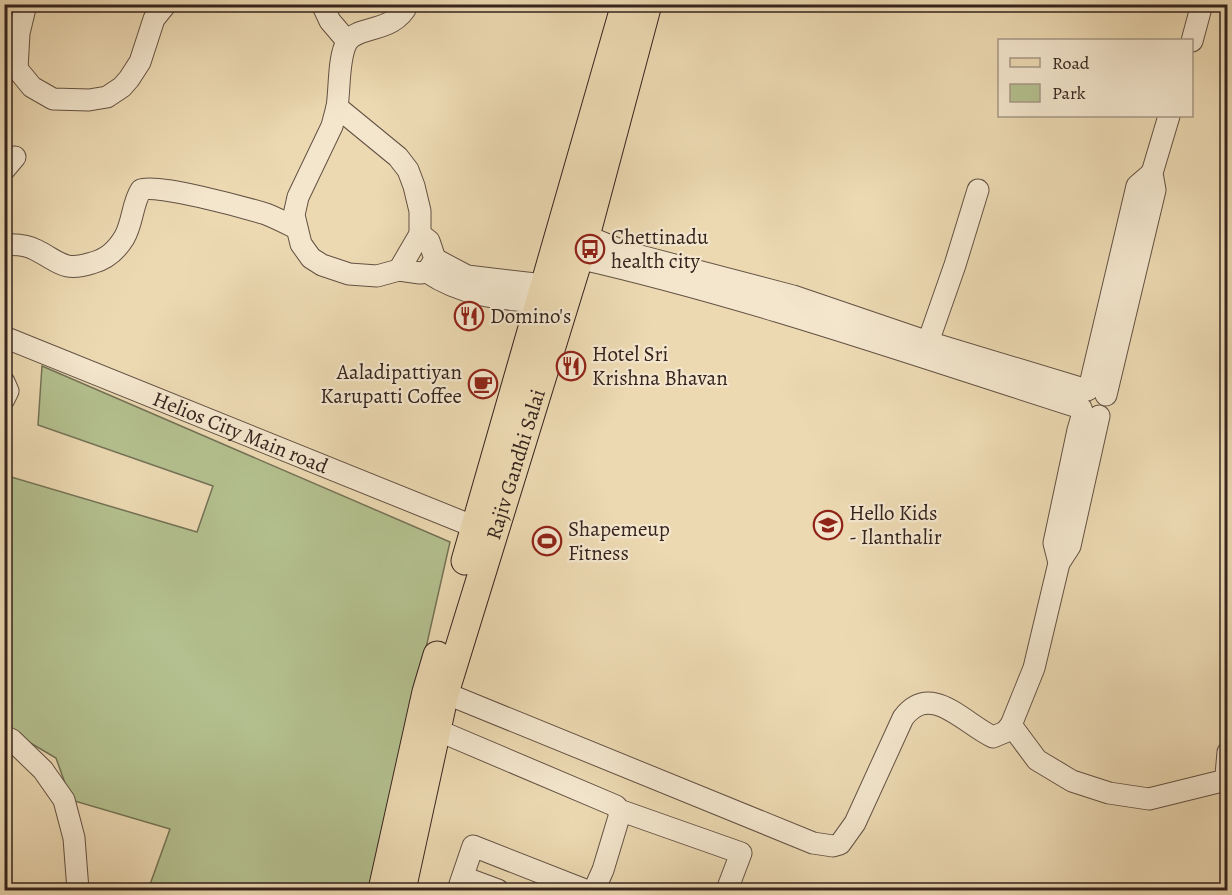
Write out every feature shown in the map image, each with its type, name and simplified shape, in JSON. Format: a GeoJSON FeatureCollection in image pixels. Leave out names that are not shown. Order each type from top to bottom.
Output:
{"type":"FeatureCollection","features":[{"type":"Feature","properties":{"kind":"main road","name":"Rajiv Gandhi Salai"},"geometry":{"type":"LineString","coordinates":[[382,891],[426,692],[476,527],[625,4]]}},
{"type":"Feature","properties":{"kind":"main road","name":"Rajiv Gandhi Salai"},"geometry":{"type":"LineString","coordinates":[[402,891],[445,693],[582,247],[648,4]]}},
{"type":"Feature","properties":{"kind":"street"},"geometry":{"type":"LineString","coordinates":[[26,4],[11,61],[32,87],[53,99],[89,100],[107,97],[122,87],[140,62],[154,9]]}},
{"type":"Feature","properties":{"kind":"street"},"geometry":{"type":"LineString","coordinates":[[321,4],[330,21],[347,41]]}},
{"type":"Feature","properties":{"kind":"street"},"geometry":{"type":"LineString","coordinates":[[408,4],[405,11],[394,22],[353,36],[347,41],[332,126],[298,197],[294,214],[296,228],[305,252],[322,265],[336,271],[376,276],[399,270],[420,273],[431,266]]}},
{"type":"Feature","properties":{"kind":"street"},"geometry":{"type":"LineString","coordinates":[[1192,39],[1202,4]]}},
{"type":"Feature","properties":{"kind":"street"},"geometry":{"type":"LineString","coordinates":[[337,106],[398,157],[408,170],[420,211],[420,234],[399,270]]}},
{"type":"Feature","properties":{"kind":"street"},"geometry":{"type":"LineString","coordinates":[[445,693],[813,843],[833,846],[840,844],[855,823],[903,718],[910,708],[924,703],[934,703],[993,736],[1005,732],[1011,725],[1034,668],[1059,563],[1070,546],[1090,409],[1137,186],[1152,173],[1169,117]]}},
{"type":"Feature","properties":{"kind":"street"},"geometry":{"type":"LineString","coordinates":[[4,245],[25,246],[63,265],[74,267],[101,260],[114,252],[125,236],[132,219],[137,196],[141,190],[150,188],[197,196],[266,214],[296,228]]}},
{"type":"Feature","properties":{"kind":"street"},"geometry":{"type":"LineString","coordinates":[[928,342],[956,265],[978,190]]}},
{"type":"Feature","properties":{"kind":"street"},"geometry":{"type":"LineString","coordinates":[[420,234],[429,241],[431,266],[444,284],[459,290],[496,298],[541,293]]}},
{"type":"Feature","properties":{"kind":"street"},"geometry":{"type":"LineString","coordinates":[[582,247],[636,271],[778,301],[1090,409]]}},
{"type":"Feature","properties":{"kind":"street","name":"Helios City Main road"},"geometry":{"type":"LineString","coordinates":[[4,337],[476,527]]}},
{"type":"Feature","properties":{"kind":"street"},"geometry":{"type":"LineString","coordinates":[[899,341],[928,342],[1090,409]]}},
{"type":"Feature","properties":{"kind":"street"},"geometry":{"type":"LineString","coordinates":[[4,382],[8,391],[4,399]]}},
{"type":"Feature","properties":{"kind":"street"},"geometry":{"type":"LineString","coordinates":[[1011,725],[1037,760],[1072,781],[1109,793],[1149,799],[1222,781],[1227,775],[1227,752]]}},
{"type":"Feature","properties":{"kind":"street"},"geometry":{"type":"LineString","coordinates":[[437,730],[616,806],[619,810],[741,853],[727,891]]}},
{"type":"Feature","properties":{"kind":"street"},"geometry":{"type":"LineString","coordinates":[[4,736],[12,740],[43,771],[64,800],[74,838],[78,891]]}},
{"type":"Feature","properties":{"kind":"street"},"geometry":{"type":"LineString","coordinates":[[4,754],[43,771]]}},
{"type":"Feature","properties":{"kind":"street"},"geometry":{"type":"LineString","coordinates":[[594,891],[603,870],[619,817],[619,810]]}},
{"type":"Feature","properties":{"kind":"street"},"geometry":{"type":"LineString","coordinates":[[498,891],[461,884],[473,846],[585,891]]}},
{"type":"Feature","properties":{"kind":"green space"},"geometry":{"type":"Polygon","coordinates":[[[42,366],[450,542],[371,890],[148,890],[170,829],[71,800],[56,758],[5,728],[5,479],[8,476],[197,532],[213,486],[38,425],[42,366]]]}},
{"type":"Feature","properties":{"kind":"place","name":"Chettinadu health city"},"geometry":{"type":"Point","coordinates":[590,249]}},
{"type":"Feature","properties":{"kind":"place","name":"Domino's"},"geometry":{"type":"Point","coordinates":[469,316]}},
{"type":"Feature","properties":{"kind":"place","name":"Hotel Sri Krishna Bhavan"},"geometry":{"type":"Point","coordinates":[571,366]}},
{"type":"Feature","properties":{"kind":"place","name":"Aaladipattiyan Karupatti Coffee"},"geometry":{"type":"Point","coordinates":[483,384]}},
{"type":"Feature","properties":{"kind":"place","name":"Hello Kids - Ilanthalir"},"geometry":{"type":"Point","coordinates":[828,525]}},
{"type":"Feature","properties":{"kind":"place","name":"Shapemeup Fitness"},"geometry":{"type":"Point","coordinates":[547,541]}}]}
